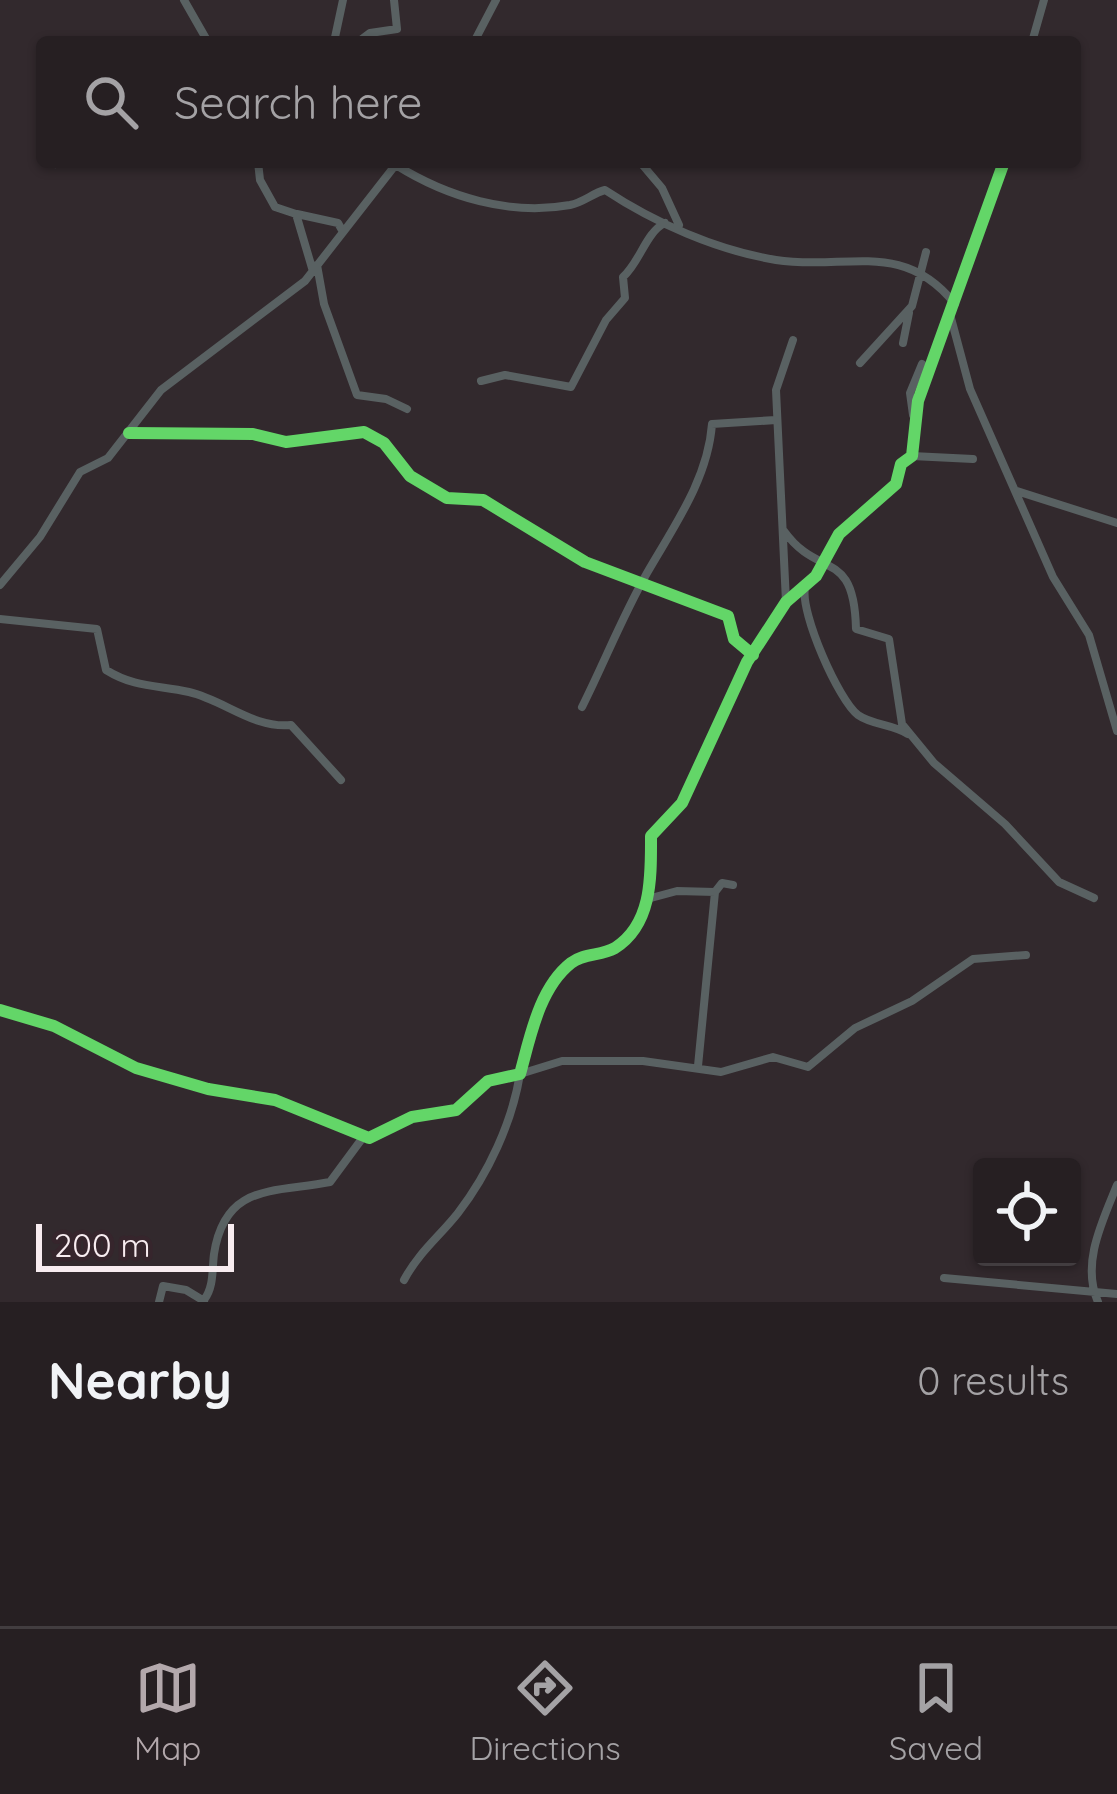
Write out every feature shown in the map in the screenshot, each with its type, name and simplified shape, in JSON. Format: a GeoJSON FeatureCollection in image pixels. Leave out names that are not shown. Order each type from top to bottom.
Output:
{"type":"FeatureCollection","features":[{"type":"Feature","properties":{"kind":"street"},"geometry":{"type":"LineString","coordinates":[[184,0],[205,36]]}},
{"type":"Feature","properties":{"kind":"street"},"geometry":{"type":"LineString","coordinates":[[335,36],[343,0]]}},
{"type":"Feature","properties":{"kind":"street"},"geometry":{"type":"LineString","coordinates":[[366,36],[397,29],[394,0]]}},
{"type":"Feature","properties":{"kind":"street"},"geometry":{"type":"LineString","coordinates":[[477,36],[496,0]]}},
{"type":"Feature","properties":{"kind":"street"},"geometry":{"type":"LineString","coordinates":[[1034,36],[1044,0]]}},
{"type":"Feature","properties":{"kind":"street"},"geometry":{"type":"LineString","coordinates":[[258,168],[275,207],[338,223],[343,232]]}},
{"type":"Feature","properties":{"kind":"street"},"geometry":{"type":"LineString","coordinates":[[0,584],[40,537],[80,472],[108,458],[160,390],[235,339],[305,281],[393,168]]}},
{"type":"Feature","properties":{"kind":"street"},"geometry":{"type":"LineString","coordinates":[[407,168],[480,203],[564,206],[605,190],[700,239],[780,260],[849,258],[923,272],[945,292],[954,312],[970,389],[1052,577],[1089,634],[1117,731]]}},
{"type":"Feature","properties":{"kind":"street"},"geometry":{"type":"LineString","coordinates":[[645,168],[662,188],[680,226]]}},
{"type":"Feature","properties":{"kind":"street"},"geometry":{"type":"LineString","coordinates":[[914,417],[1002,168]]}},
{"type":"Feature","properties":{"kind":"street"},"geometry":{"type":"LineString","coordinates":[[296,214],[357,395],[386,399],[407,410]]}},
{"type":"Feature","properties":{"kind":"street"},"geometry":{"type":"LineString","coordinates":[[481,381],[505,375],[572,388],[606,320],[625,298],[623,277],[636,266],[655,228],[666,222]]}},
{"type":"Feature","properties":{"kind":"street"},"geometry":{"type":"LineString","coordinates":[[903,344],[926,252]]}},
{"type":"Feature","properties":{"kind":"street"},"geometry":{"type":"LineString","coordinates":[[860,363],[915,302],[945,292]]}},
{"type":"Feature","properties":{"kind":"street"},"geometry":{"type":"LineString","coordinates":[[786,602],[776,390],[793,340]]}},
{"type":"Feature","properties":{"kind":"street"},"geometry":{"type":"LineString","coordinates":[[912,456],[910,393],[922,364]]}},
{"type":"Feature","properties":{"kind":"street"},"geometry":{"type":"LineString","coordinates":[[582,707],[642,582],[680,523],[693,482],[706,467],[712,424],[776,420]]}},
{"type":"Feature","properties":{"kind":"street"},"geometry":{"type":"LineString","coordinates":[[129,434],[254,434],[286,442],[364,432],[384,443],[410,476],[447,497],[483,500],[585,562],[728,616],[734,639],[753,655]]}},
{"type":"Feature","properties":{"kind":"street"},"geometry":{"type":"LineString","coordinates":[[920,741],[859,716],[818,654],[804,613],[806,588],[839,534],[896,484],[902,464],[912,456],[973,459]]}},
{"type":"Feature","properties":{"kind":"street"},"geometry":{"type":"LineString","coordinates":[[1016,491],[1117,523]]}},
{"type":"Feature","properties":{"kind":"street"},"geometry":{"type":"LineString","coordinates":[[784,531],[794,544],[832,564],[856,595],[856,629],[889,639],[898,715],[934,763],[1005,824],[1059,882],[1094,898]]}},
{"type":"Feature","properties":{"kind":"street"},"geometry":{"type":"LineString","coordinates":[[404,1280],[426,1243],[458,1213],[513,1118],[520,1074],[551,986],[575,961],[620,944],[651,898],[651,836],[682,803],[712,730],[786,602],[806,588]]}},
{"type":"Feature","properties":{"kind":"street"},"geometry":{"type":"LineString","coordinates":[[0,619],[98,629],[102,662],[116,676],[154,691],[187,692],[272,727],[291,725],[340,780]]}},
{"type":"Feature","properties":{"kind":"street"},"geometry":{"type":"LineString","coordinates":[[698,1066],[715,892],[722,883],[733,885]]}},
{"type":"Feature","properties":{"kind":"street"},"geometry":{"type":"LineString","coordinates":[[651,898],[676,890],[715,892]]}},
{"type":"Feature","properties":{"kind":"street"},"geometry":{"type":"LineString","coordinates":[[0,1010],[54,1026],[136,1068],[208,1089],[275,1100],[364,1136],[381,1135],[412,1117],[456,1110],[488,1081],[562,1061],[698,1066],[721,1072],[773,1058],[808,1067],[855,1028],[912,1001],[973,959],[1026,955]]}},
{"type":"Feature","properties":{"kind":"street"},"geometry":{"type":"LineString","coordinates":[[159,1302],[163,1286],[204,1301],[229,1213],[278,1184],[330,1182],[364,1136]]}},
{"type":"Feature","properties":{"kind":"street"},"geometry":{"type":"LineString","coordinates":[[1098,1302],[1092,1288],[1096,1235],[1117,1185]]}},
{"type":"Feature","properties":{"kind":"street"},"geometry":{"type":"LineString","coordinates":[[944,1278],[1027,1290],[1092,1288],[1117,1294]]}},
{"type":"Feature","properties":{"kind":"traffic: fast"},"geometry":{"type":"LineString","coordinates":[[0,1010],[54,1026],[136,1068],[208,1089],[275,1100],[369,1138],[412,1117],[456,1110],[488,1081],[520,1074],[537,1014],[560,973],[576,960],[615,948],[637,926],[647,898],[651,836],[682,803],[747,662],[786,602],[816,576],[839,534],[896,484],[901,464],[912,456],[918,401],[1002,168]]}},
{"type":"Feature","properties":{"kind":"traffic: fast"},"geometry":{"type":"LineString","coordinates":[[129,433],[253,434],[286,442],[364,432],[384,443],[410,476],[447,498],[483,500],[585,562],[728,616],[734,639],[753,655]]}}]}
